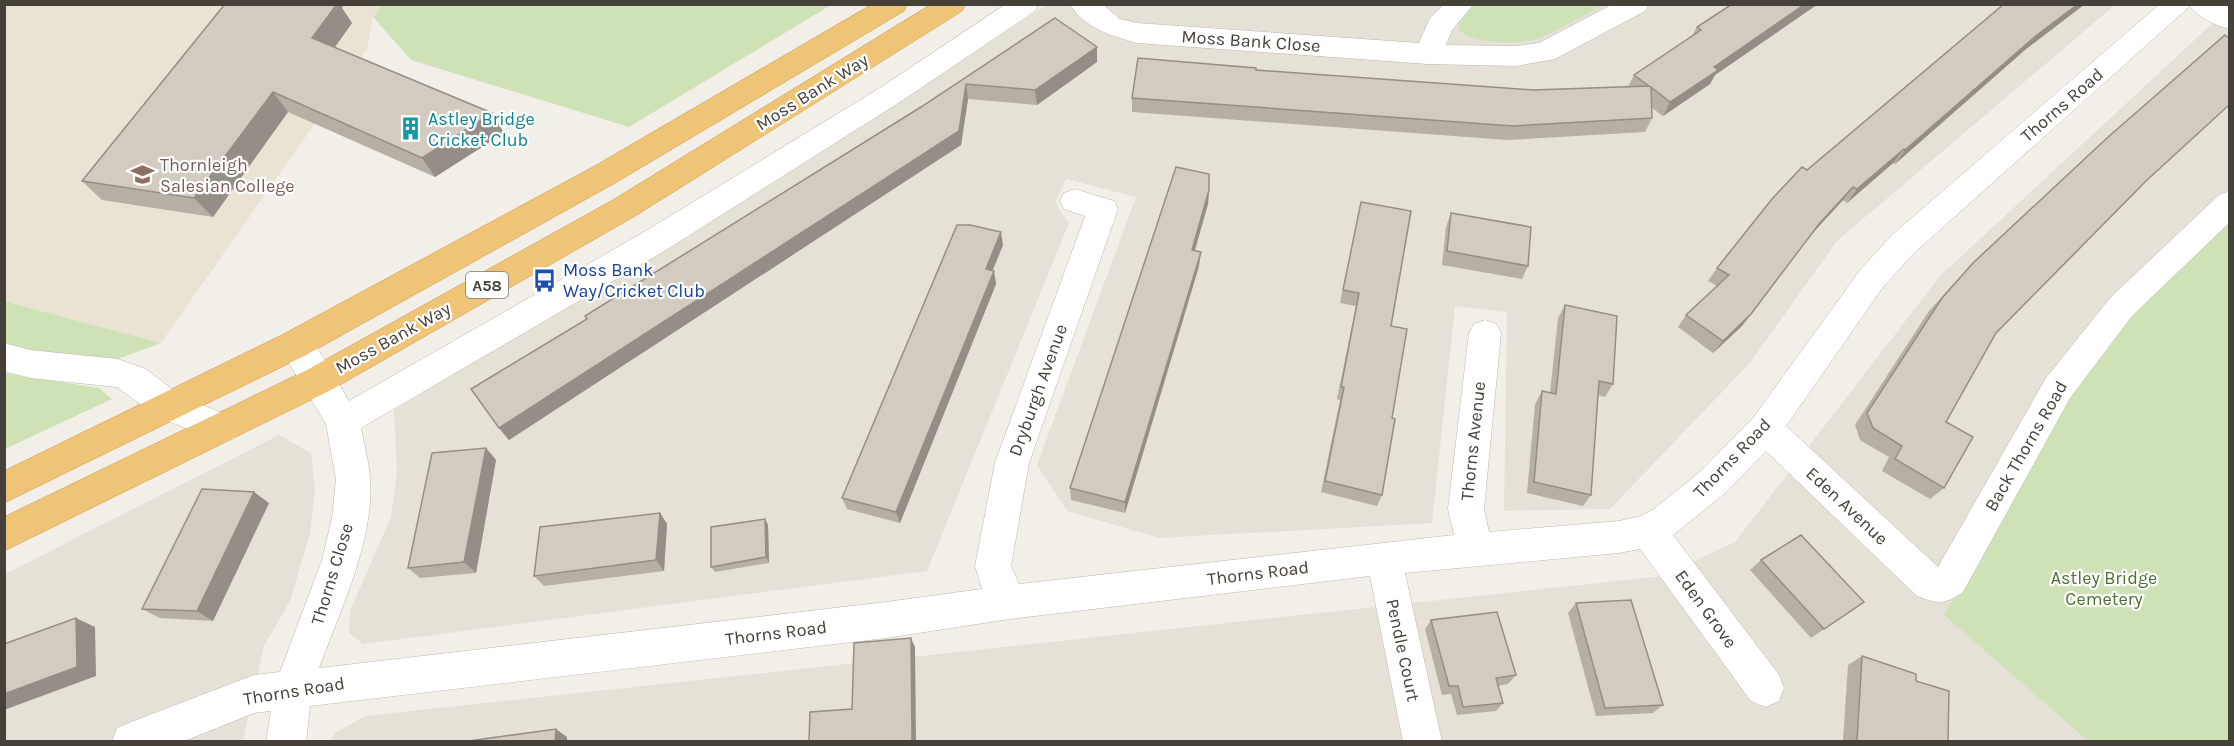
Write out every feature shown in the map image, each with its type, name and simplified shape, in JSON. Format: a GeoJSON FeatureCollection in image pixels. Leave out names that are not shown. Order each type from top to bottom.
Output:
{"type":"FeatureCollection","features":[{"type":"Feature","properties":{"kind":"highway","name":"Moss Bank Way"},"geometry":{"type":"LineString","coordinates":[[4,488],[294,345],[604,175],[895,4]]}},
{"type":"Feature","properties":{"kind":"highway","name":"Moss Bank Way"},"geometry":{"type":"LineString","coordinates":[[4,535],[319,380],[624,208],[953,4]]}},
{"type":"Feature","properties":{"kind":"street"},"geometry":{"type":"LineString","coordinates":[[343,422],[654,241],[893,93],[1026,4]]}},
{"type":"Feature","properties":{"kind":"street","name":"Moss Bank Close"},"geometry":{"type":"LineString","coordinates":[[1083,4],[1111,26],[1137,33],[1428,54],[1516,56],[1545,52],[1636,4]]}},
{"type":"Feature","properties":{"kind":"street"},"geometry":{"type":"LineString","coordinates":[[1428,54],[1440,25],[1461,4]]}},
{"type":"Feature","properties":{"kind":"street","name":"Thorns Road"},"geometry":{"type":"LineString","coordinates":[[131,741],[254,694],[293,688],[886,620],[1010,602],[1384,558],[1619,537],[1648,531],[1667,520],[1713,483],[1765,428],[1872,278],[1903,244],[2178,4]]}},
{"type":"Feature","properties":{"kind":"street"},"geometry":{"type":"LineString","coordinates":[[2203,4],[2229,20]]}},
{"type":"Feature","properties":{"kind":"street","name":"Dryburgh Avenue"},"geometry":{"type":"LineString","coordinates":[[1010,602],[996,579],[993,566],[1012,463],[1103,209],[1075,201]]}},
{"type":"Feature","properties":{"kind":"street","name":"Back Thorns Road"},"geometry":{"type":"LineString","coordinates":[[1930,584],[1941,586],[1950,579],[2058,388],[2121,307],[2229,203]]}},
{"type":"Feature","properties":{"kind":"street","name":"Thorns Avenue"},"geometry":{"type":"LineString","coordinates":[[1475,549],[1466,509],[1485,333]]}},
{"type":"Feature","properties":{"kind":"street","name":"Thorns Close"},"geometry":{"type":"LineString","coordinates":[[286,741],[293,688],[340,560],[350,518],[353,478],[343,422],[319,380],[294,345]]}},
{"type":"Feature","properties":{"kind":"street"},"geometry":{"type":"LineString","coordinates":[[4,357],[30,364],[118,373],[134,379],[170,407],[223,428]]}},
{"type":"Feature","properties":{"kind":"street","name":"Eden Avenue"},"geometry":{"type":"LineString","coordinates":[[1765,428],[1930,584]]}},
{"type":"Feature","properties":{"kind":"street","name":"Eden Grove"},"geometry":{"type":"LineString","coordinates":[[1648,531],[1764,688]]}},
{"type":"Feature","properties":{"kind":"street","name":"Pendle Court"},"geometry":{"type":"LineString","coordinates":[[1384,558],[1423,741]]}},
{"type":"Feature","properties":{"kind":"shaded area","name":"Thornleigh Salesian College"},"geometry":{"type":"Polygon","coordinates":[[[4,5],[382,5],[373,17],[367,49],[161,343],[5,301],[4,5]]]}},
{"type":"Feature","properties":{"kind":"shaded area"},"geometry":{"type":"Polygon","coordinates":[[[1047,5],[2115,5],[1837,241],[1749,364],[1610,509],[1504,511],[1507,312],[1455,306],[1432,523],[1159,538],[1067,511],[1037,465],[1136,197],[1066,179],[1055,203],[1069,223],[927,571],[363,644],[349,633],[350,611],[391,517],[397,472],[394,410],[750,196],[1047,5]]]}},
{"type":"Feature","properties":{"kind":"shaded area"},"geometry":{"type":"Polygon","coordinates":[[[2229,8],[2229,221],[1944,614],[2088,741],[330,742],[335,733],[365,716],[1662,576],[1735,542],[1940,276],[2229,8]]]}},
{"type":"Feature","properties":{"kind":"shaded area"},"geometry":{"type":"Polygon","coordinates":[[[279,435],[311,453],[315,490],[310,534],[290,601],[264,646],[243,741],[5,742],[5,574],[279,435]]]}},
{"type":"Feature","properties":{"kind":"green space"},"geometry":{"type":"Polygon","coordinates":[[[382,5],[831,5],[629,127],[411,60],[373,17],[382,5]]]}},
{"type":"Feature","properties":{"kind":"green space"},"geometry":{"type":"Polygon","coordinates":[[[1473,5],[1605,5],[1542,37],[1525,42],[1505,43],[1485,41],[1460,32],[1457,20],[1473,5]]]}},
{"type":"Feature","properties":{"kind":"green space","name":"Astley Bridge Cemetery"},"geometry":{"type":"Polygon","coordinates":[[[2229,221],[2229,741],[2088,741],[1944,615],[2069,398],[2132,315],[2229,221]]]}},
{"type":"Feature","properties":{"kind":"green space"},"geometry":{"type":"Polygon","coordinates":[[[4,301],[161,343],[104,364],[5,346],[4,301]]]}},
{"type":"Feature","properties":{"kind":"green space"},"geometry":{"type":"Polygon","coordinates":[[[4,373],[99,388],[112,399],[5,449],[4,373]]]}},
{"type":"Feature","properties":{"kind":"building"},"geometry":{"type":"Polygon","coordinates":[[[225,4],[337,4],[312,38],[492,113],[422,158],[273,92],[194,198],[82,181],[225,4]]]}},
{"type":"Feature","properties":{"kind":"building"},"geometry":{"type":"Polygon","coordinates":[[[1732,4],[1805,4],[1714,67],[1718,70],[1670,102],[1651,87],[1652,118],[1513,126],[1132,98],[1138,58],[1256,68],[1256,70],[1533,90],[1649,86],[1634,75],[1701,30],[1697,27],[1732,4]]]}},
{"type":"Feature","properties":{"kind":"building"},"geometry":{"type":"Polygon","coordinates":[[[2004,4],[2078,4],[2037,35],[1905,150],[1857,189],[1853,187],[1819,224],[1751,314],[1723,341],[1686,315],[1729,275],[1717,268],[1772,199],[1802,167],[1807,170],[2004,4]]]}},
{"type":"Feature","properties":{"kind":"building"},"geometry":{"type":"Polygon","coordinates":[[[1055,18],[1097,47],[1035,90],[966,84],[959,131],[499,428],[471,389],[587,319],[585,316],[921,107],[1055,18]]]}},
{"type":"Feature","properties":{"kind":"building"},"geometry":{"type":"Polygon","coordinates":[[[2225,35],[2229,38],[2229,105],[2146,181],[1996,333],[1946,422],[1973,437],[1944,488],[1895,459],[1902,446],[1873,428],[1867,413],[1942,298],[1973,263],[2107,138],[2225,35]]]}},
{"type":"Feature","properties":{"kind":"building"},"geometry":{"type":"Polygon","coordinates":[[[1176,167],[1209,174],[1209,190],[1192,250],[1201,252],[1125,502],[1070,488],[1176,167]]]}},
{"type":"Feature","properties":{"kind":"building"},"geometry":{"type":"Polygon","coordinates":[[[1361,202],[1411,211],[1391,326],[1407,329],[1382,495],[1325,481],[1344,387],[1341,387],[1359,293],[1343,290],[1361,202]]]}},
{"type":"Feature","properties":{"kind":"building"},"geometry":{"type":"Polygon","coordinates":[[[1451,213],[1531,227],[1528,266],[1447,251],[1451,213]]]}},
{"type":"Feature","properties":{"kind":"building"},"geometry":{"type":"Polygon","coordinates":[[[957,225],[970,225],[1001,232],[986,269],[994,271],[896,512],[842,498],[957,225]]]}},
{"type":"Feature","properties":{"kind":"building"},"geometry":{"type":"Polygon","coordinates":[[[1565,305],[1617,316],[1613,384],[1599,381],[1591,495],[1534,482],[1542,391],[1556,394],[1565,305]]]}},
{"type":"Feature","properties":{"kind":"building"},"geometry":{"type":"Polygon","coordinates":[[[486,448],[464,562],[408,568],[432,453],[486,448]]]}},
{"type":"Feature","properties":{"kind":"building"},"geometry":{"type":"Polygon","coordinates":[[[202,489],[254,492],[197,611],[142,609],[202,489]]]}},
{"type":"Feature","properties":{"kind":"building"},"geometry":{"type":"Polygon","coordinates":[[[660,513],[656,560],[534,576],[540,527],[660,513]]]}},
{"type":"Feature","properties":{"kind":"building"},"geometry":{"type":"Polygon","coordinates":[[[765,519],[766,557],[711,567],[711,527],[765,519]]]}},
{"type":"Feature","properties":{"kind":"building"},"geometry":{"type":"Polygon","coordinates":[[[1801,535],[1864,602],[1824,629],[1761,560],[1801,535]]]}},
{"type":"Feature","properties":{"kind":"building"},"geometry":{"type":"Polygon","coordinates":[[[1631,600],[1663,705],[1605,708],[1576,603],[1631,600]]]}},
{"type":"Feature","properties":{"kind":"building"},"geometry":{"type":"Polygon","coordinates":[[[1497,612],[1516,675],[1496,678],[1503,703],[1463,707],[1458,686],[1449,686],[1431,620],[1497,612]]]}},
{"type":"Feature","properties":{"kind":"building"},"geometry":{"type":"Polygon","coordinates":[[[76,618],[77,667],[4,694],[4,644],[76,618]]]}},
{"type":"Feature","properties":{"kind":"building"},"geometry":{"type":"Polygon","coordinates":[[[911,638],[912,741],[809,741],[810,712],[852,709],[854,643],[911,638]]]}},
{"type":"Feature","properties":{"kind":"building"},"geometry":{"type":"Polygon","coordinates":[[[1862,656],[1916,674],[1916,681],[1949,691],[1948,741],[1857,741],[1862,656]]]}},
{"type":"Feature","properties":{"kind":"building"},"geometry":{"type":"Polygon","coordinates":[[[556,729],[555,741],[469,741],[556,729]]]}},
{"type":"Feature","properties":{"kind":"place","name":"Astley Bridge Cricket Club"},"geometry":{"type":"Point","coordinates":[410,129]}},
{"type":"Feature","properties":{"kind":"place","name":"Thornleigh Salesian College"},"geometry":{"type":"Point","coordinates":[142,175]}},
{"type":"Feature","properties":{"kind":"place","name":"Moss Bank Way/Cricket Club"},"geometry":{"type":"Point","coordinates":[545,280]}}]}
